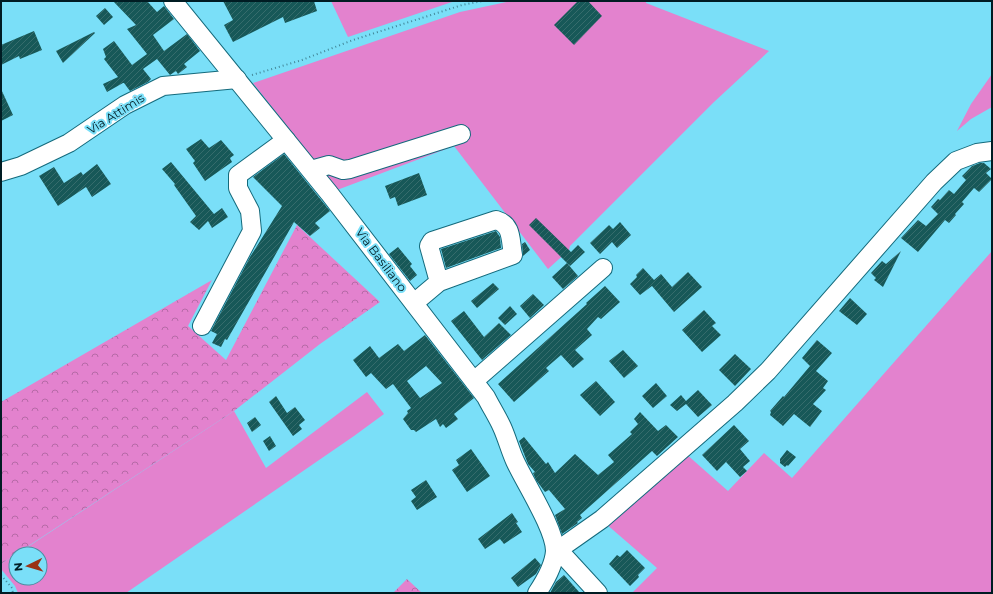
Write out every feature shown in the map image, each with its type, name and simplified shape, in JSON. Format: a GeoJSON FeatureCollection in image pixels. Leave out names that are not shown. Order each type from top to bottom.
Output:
{"type":"FeatureCollection","features":[{"type":"Feature","properties":{"kind":"street","name":"Via Basiliano"},"geometry":{"type":"LineString","coordinates":[[173,1],[311,170],[486,397],[502,428],[515,461],[550,532],[555,550]]}},
{"type":"Feature","properties":{"kind":"street","name":"Via Attimis"},"geometry":{"type":"LineString","coordinates":[[1,172],[21,166],[69,143],[126,105],[163,86],[237,79]]}},
{"type":"Feature","properties":{"kind":"street"},"geometry":{"type":"LineString","coordinates":[[311,170],[329,165],[343,170],[350,170],[461,134]]}},
{"type":"Feature","properties":{"kind":"street"},"geometry":{"type":"LineString","coordinates":[[202,326],[252,231],[250,211],[238,188],[238,175],[286,140]]}},
{"type":"Feature","properties":{"kind":"street"},"geometry":{"type":"LineString","coordinates":[[555,550],[565,545],[602,519],[740,398],[768,371],[934,182],[956,161],[977,153],[992,151]]}},
{"type":"Feature","properties":{"kind":"street"},"geometry":{"type":"LineString","coordinates":[[414,303],[439,282],[513,254],[509,228],[503,222],[496,220],[432,241],[429,246],[439,282]]}},
{"type":"Feature","properties":{"kind":"street"},"geometry":{"type":"LineString","coordinates":[[474,381],[603,268]]}},
{"type":"Feature","properties":{"kind":"street"},"geometry":{"type":"LineString","coordinates":[[537,593],[549,571],[555,550]]}},
{"type":"Feature","properties":{"kind":"street"},"geometry":{"type":"LineString","coordinates":[[555,550],[564,556],[598,593]]}},
{"type":"Feature","properties":{"kind":"path"},"geometry":{"type":"LineString","coordinates":[[237,79],[276,69],[353,40],[462,5],[482,1]]}},
{"type":"Feature","properties":{"kind":"path"},"geometry":{"type":"LineString","coordinates":[[1,575],[12,588],[13,593]]}},
{"type":"Feature","properties":{"kind":"green space"},"geometry":{"type":"Polygon","coordinates":[[[331,1],[455,1],[348,37],[331,1]]]}},
{"type":"Feature","properties":{"kind":"green space"},"geometry":{"type":"Polygon","coordinates":[[[511,1],[646,1],[646,3],[769,51],[714,102],[570,246],[569,250],[548,269],[454,146],[337,190],[253,83],[460,12],[511,1]]]}},
{"type":"Feature","properties":{"kind":"green space"},"geometry":{"type":"Polygon","coordinates":[[[992,74],[992,107],[971,119],[957,131],[971,104],[992,74]]]}},
{"type":"Feature","properties":{"kind":"green space"},"geometry":{"type":"Polygon","coordinates":[[[297,225],[380,302],[320,344],[234,411],[28,546],[8,546],[8,559],[1,564],[1,402],[212,280],[188,326],[226,360],[297,225]]]}},
{"type":"Feature","properties":{"kind":"green space"},"geometry":{"type":"Polygon","coordinates":[[[992,251],[992,593],[632,593],[657,568],[605,523],[685,453],[728,491],[764,453],[792,478],[992,251]]]}},
{"type":"Feature","properties":{"kind":"green space"},"geometry":{"type":"Polygon","coordinates":[[[367,392],[384,414],[126,593],[18,593],[15,586],[48,586],[48,546],[29,546],[234,411],[266,468],[367,392]]]}},
{"type":"Feature","properties":{"kind":"green space"},"geometry":{"type":"Polygon","coordinates":[[[8,559],[8,578],[1,569],[1,564],[8,559]]]}},
{"type":"Feature","properties":{"kind":"green space"},"geometry":{"type":"Polygon","coordinates":[[[407,579],[422,593],[393,593],[407,579]]]}},
{"type":"Feature","properties":{"kind":"building"},"geometry":{"type":"Polygon","coordinates":[[[113,1],[147,1],[157,12],[164,6],[174,19],[153,35],[164,51],[187,34],[200,51],[184,64],[187,67],[178,74],[176,71],[170,75],[157,59],[143,69],[151,79],[148,82],[130,91],[123,83],[107,92],[103,84],[118,77],[104,59],[106,57],[103,49],[114,41],[132,65],[147,54],[127,29],[136,25],[113,1]]]}},
{"type":"Feature","properties":{"kind":"building"},"geometry":{"type":"Polygon","coordinates":[[[223,1],[314,1],[317,11],[285,23],[283,17],[233,42],[224,25],[233,20],[223,1]]]}},
{"type":"Feature","properties":{"kind":"building"},"geometry":{"type":"Polygon","coordinates":[[[578,1],[588,1],[602,16],[574,45],[554,25],[578,1]]]}},
{"type":"Feature","properties":{"kind":"building"},"geometry":{"type":"Polygon","coordinates":[[[105,8],[113,17],[104,25],[96,16],[105,8]]]}},
{"type":"Feature","properties":{"kind":"building"},"geometry":{"type":"Polygon","coordinates":[[[34,31],[42,50],[20,59],[19,56],[1,65],[1,45],[34,31]]]}},
{"type":"Feature","properties":{"kind":"building"},"geometry":{"type":"Polygon","coordinates":[[[94,32],[95,33],[63,63],[56,51],[94,32]]]}},
{"type":"Feature","properties":{"kind":"building"},"geometry":{"type":"Polygon","coordinates":[[[1,89],[13,115],[1,121],[1,89]]]}},
{"type":"Feature","properties":{"kind":"building"},"geometry":{"type":"Polygon","coordinates":[[[201,139],[209,148],[221,140],[234,155],[230,158],[232,162],[205,181],[193,163],[195,161],[186,149],[201,139]]]}},
{"type":"Feature","properties":{"kind":"building"},"geometry":{"type":"Polygon","coordinates":[[[284,154],[330,211],[315,223],[320,228],[310,236],[294,222],[227,340],[225,339],[221,347],[212,343],[217,334],[211,331],[250,257],[282,206],[253,177],[284,154]]]}},
{"type":"Feature","properties":{"kind":"building"},"geometry":{"type":"Polygon","coordinates":[[[171,162],[214,214],[222,208],[228,217],[212,228],[208,221],[199,230],[190,222],[196,216],[174,185],[175,184],[162,169],[171,162]]]}},
{"type":"Feature","properties":{"kind":"building"},"geometry":{"type":"Polygon","coordinates":[[[984,163],[991,169],[986,173],[992,179],[979,192],[974,188],[962,202],[964,204],[949,223],[945,220],[918,252],[901,238],[918,220],[926,226],[938,214],[931,207],[949,190],[954,194],[966,180],[962,176],[972,166],[984,163]]]}},
{"type":"Feature","properties":{"kind":"building"},"geometry":{"type":"Polygon","coordinates":[[[97,164],[111,184],[92,197],[86,187],[58,206],[39,176],[54,167],[64,183],[81,172],[83,175],[97,164]]]}},
{"type":"Feature","properties":{"kind":"building"},"geometry":{"type":"Polygon","coordinates":[[[419,173],[427,195],[398,206],[395,197],[390,199],[385,186],[419,173]]]}},
{"type":"Feature","properties":{"kind":"building"},"geometry":{"type":"Polygon","coordinates":[[[536,218],[571,252],[578,245],[585,252],[570,266],[529,225],[536,218]]]}},
{"type":"Feature","properties":{"kind":"building"},"geometry":{"type":"Polygon","coordinates":[[[620,222],[631,235],[617,248],[612,242],[600,254],[590,243],[609,225],[613,229],[620,222]]]}},
{"type":"Feature","properties":{"kind":"building"},"geometry":{"type":"Polygon","coordinates":[[[496,231],[500,237],[501,248],[446,268],[441,249],[496,231]]]}},
{"type":"Feature","properties":{"kind":"building"},"geometry":{"type":"Polygon","coordinates":[[[525,242],[530,250],[523,256],[522,244],[525,242]]]}},
{"type":"Feature","properties":{"kind":"building"},"geometry":{"type":"Polygon","coordinates":[[[398,247],[412,264],[410,266],[417,275],[410,281],[389,254],[398,247]]]}},
{"type":"Feature","properties":{"kind":"building"},"geometry":{"type":"Polygon","coordinates":[[[901,251],[883,287],[874,280],[876,278],[871,273],[882,261],[886,264],[901,251]]]}},
{"type":"Feature","properties":{"kind":"building"},"geometry":{"type":"Polygon","coordinates":[[[567,263],[578,276],[563,289],[552,277],[567,263]]]}},
{"type":"Feature","properties":{"kind":"building"},"geometry":{"type":"Polygon","coordinates":[[[643,268],[654,280],[661,274],[672,287],[688,272],[702,287],[674,312],[652,286],[640,295],[630,284],[643,268]]]}},
{"type":"Feature","properties":{"kind":"building"},"geometry":{"type":"Polygon","coordinates":[[[493,283],[499,289],[477,308],[471,301],[493,283]]]}},
{"type":"Feature","properties":{"kind":"building"},"geometry":{"type":"Polygon","coordinates":[[[605,286],[620,302],[601,319],[598,317],[587,329],[592,335],[575,350],[584,359],[573,368],[561,355],[546,368],[549,371],[514,402],[498,384],[605,286]]]}},
{"type":"Feature","properties":{"kind":"building"},"geometry":{"type":"Polygon","coordinates":[[[533,294],[544,305],[530,318],[520,306],[533,294]]]}},
{"type":"Feature","properties":{"kind":"building"},"geometry":{"type":"Polygon","coordinates":[[[850,298],[867,314],[857,325],[839,311],[850,298]]]}},
{"type":"Feature","properties":{"kind":"building"},"geometry":{"type":"Polygon","coordinates":[[[510,306],[517,314],[505,325],[498,318],[510,306]]]}},
{"type":"Feature","properties":{"kind":"building"},"geometry":{"type":"Polygon","coordinates":[[[704,310],[716,323],[712,326],[721,335],[702,352],[682,330],[704,310]]]}},
{"type":"Feature","properties":{"kind":"building"},"geometry":{"type":"Polygon","coordinates":[[[464,311],[484,337],[499,323],[511,335],[482,360],[451,321],[464,311]]]}},
{"type":"Feature","properties":{"kind":"building"},"geometry":{"type":"Polygon","coordinates":[[[425,335],[474,398],[454,414],[458,419],[446,428],[443,424],[440,427],[436,419],[416,432],[411,430],[403,419],[408,413],[407,411],[411,408],[393,384],[386,389],[371,373],[366,377],[353,360],[370,346],[379,358],[398,344],[404,351],[425,335]],[[426,366],[407,381],[420,398],[442,383],[426,366]]]}},
{"type":"Feature","properties":{"kind":"building"},"geometry":{"type":"Polygon","coordinates":[[[817,340],[832,353],[816,371],[828,381],[823,388],[826,390],[813,404],[822,411],[810,427],[794,414],[783,426],[770,415],[770,411],[810,366],[802,358],[817,340]]]}},
{"type":"Feature","properties":{"kind":"building"},"geometry":{"type":"Polygon","coordinates":[[[623,350],[638,366],[624,378],[609,361],[623,350]]]}},
{"type":"Feature","properties":{"kind":"building"},"geometry":{"type":"Polygon","coordinates":[[[735,354],[751,369],[735,386],[719,370],[735,354]]]}},
{"type":"Feature","properties":{"kind":"building"},"geometry":{"type":"Polygon","coordinates":[[[596,381],[615,402],[600,416],[580,395],[596,381]]]}},
{"type":"Feature","properties":{"kind":"building"},"geometry":{"type":"Polygon","coordinates":[[[656,383],[667,396],[653,408],[642,396],[656,383]]]}},
{"type":"Feature","properties":{"kind":"building"},"geometry":{"type":"Polygon","coordinates":[[[698,390],[712,405],[698,417],[686,404],[677,411],[670,405],[681,395],[686,401],[698,390]]]}},
{"type":"Feature","properties":{"kind":"building"},"geometry":{"type":"Polygon","coordinates":[[[276,396],[287,413],[295,407],[305,420],[299,425],[302,429],[293,436],[269,402],[276,396]]]}},
{"type":"Feature","properties":{"kind":"building"},"geometry":{"type":"Polygon","coordinates":[[[640,412],[658,431],[666,425],[678,437],[657,456],[652,451],[580,515],[582,518],[577,522],[578,523],[562,534],[555,515],[565,509],[549,490],[545,492],[536,480],[533,473],[535,472],[528,464],[519,441],[524,437],[546,464],[548,462],[555,473],[575,454],[598,475],[614,462],[608,455],[632,434],[630,432],[638,424],[634,419],[640,412]]]}},
{"type":"Feature","properties":{"kind":"building"},"geometry":{"type":"Polygon","coordinates":[[[255,417],[261,425],[252,432],[247,423],[255,417]]]}},
{"type":"Feature","properties":{"kind":"building"},"geometry":{"type":"Polygon","coordinates":[[[734,425],[749,441],[740,449],[750,461],[743,467],[747,471],[740,477],[726,462],[717,471],[702,455],[734,425]]]}},
{"type":"Feature","properties":{"kind":"building"},"geometry":{"type":"Polygon","coordinates":[[[270,436],[276,446],[269,451],[263,441],[270,436]]]}},
{"type":"Feature","properties":{"kind":"building"},"geometry":{"type":"Polygon","coordinates":[[[471,449],[490,476],[467,492],[452,470],[459,465],[456,460],[471,449]]]}},
{"type":"Feature","properties":{"kind":"building"},"geometry":{"type":"Polygon","coordinates":[[[787,450],[796,457],[788,466],[787,465],[785,467],[780,463],[780,459],[787,450]]]}},
{"type":"Feature","properties":{"kind":"building"},"geometry":{"type":"Polygon","coordinates":[[[426,480],[437,497],[417,510],[411,501],[416,497],[411,490],[426,480]]]}},
{"type":"Feature","properties":{"kind":"building"},"geometry":{"type":"Polygon","coordinates":[[[512,513],[522,532],[504,544],[500,539],[485,549],[478,539],[512,513]]]}},
{"type":"Feature","properties":{"kind":"building"},"geometry":{"type":"Polygon","coordinates":[[[627,550],[645,568],[630,586],[609,564],[617,555],[620,557],[627,550]]]}},
{"type":"Feature","properties":{"kind":"building"},"geometry":{"type":"Polygon","coordinates":[[[535,558],[541,565],[536,574],[518,587],[511,578],[535,558]]]}},
{"type":"Feature","properties":{"kind":"building"},"geometry":{"type":"Polygon","coordinates":[[[564,575],[580,593],[550,593],[556,582],[564,575]]]}}]}
